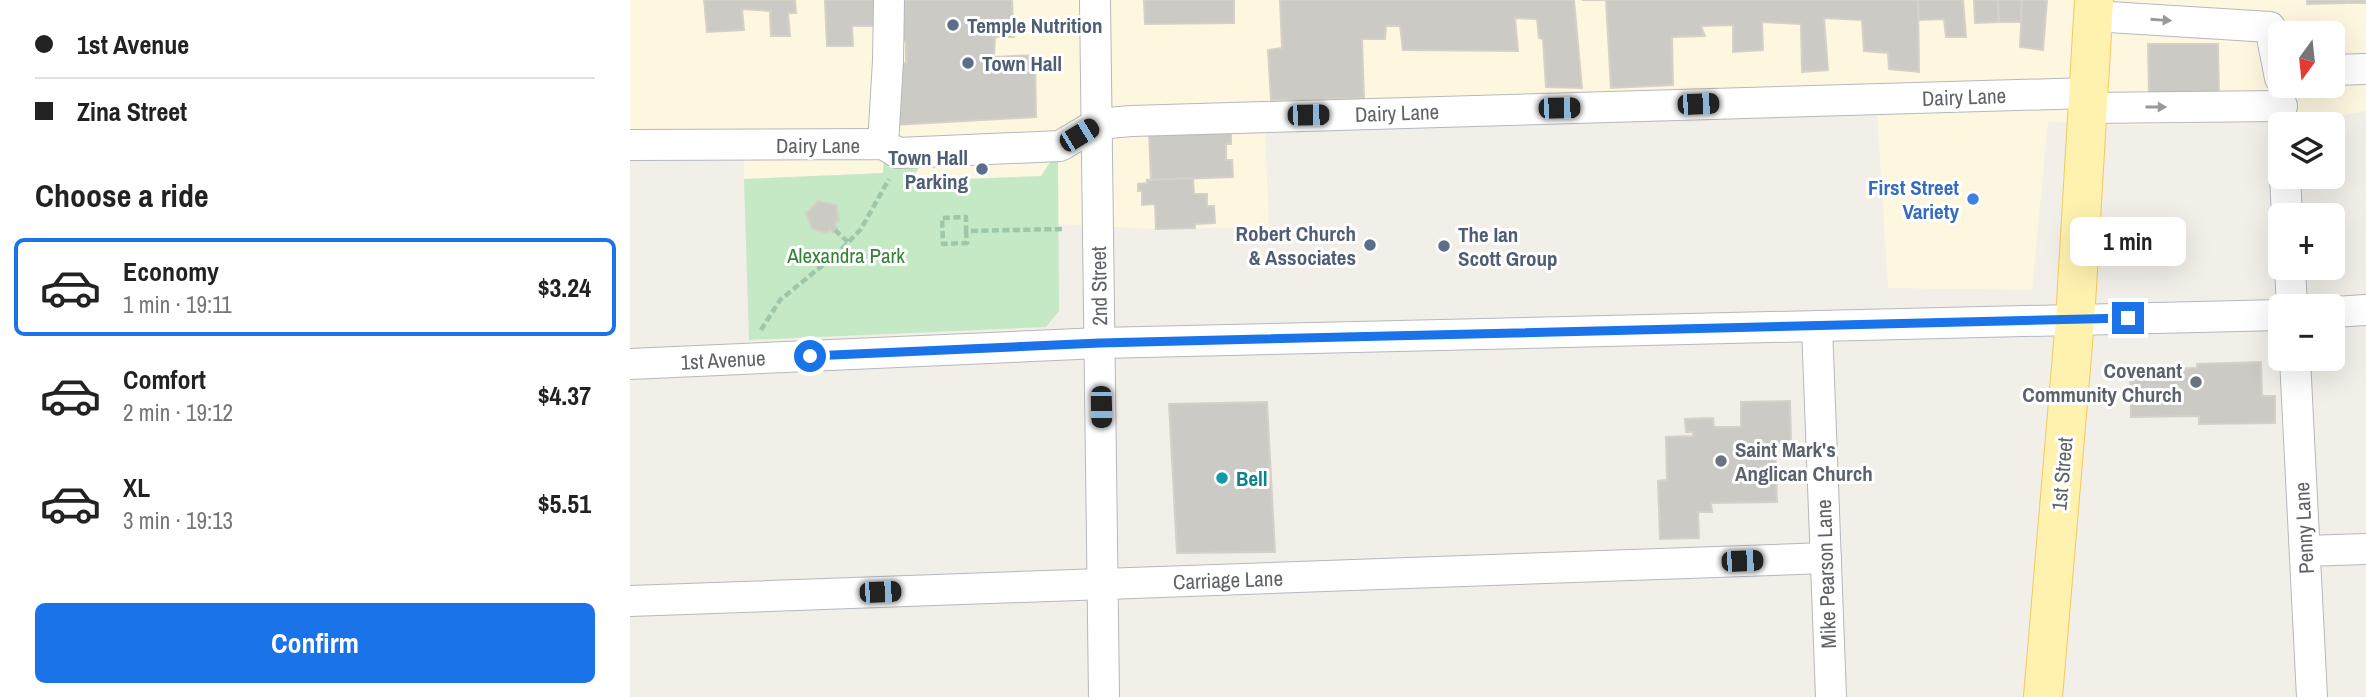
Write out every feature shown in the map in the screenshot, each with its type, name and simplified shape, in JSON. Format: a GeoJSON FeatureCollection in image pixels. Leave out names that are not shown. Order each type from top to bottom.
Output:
{"type":"FeatureCollection","features":[{"type":"Feature","properties":{"kind":"main road","name":"1st Street"},"geometry":{"type":"LineString","coordinates":[[2043,697],[2075,320],[2093,8]]}},
{"type":"Feature","properties":{"kind":"street"},"geometry":{"type":"LineString","coordinates":[[889,0],[891,149]]}},
{"type":"Feature","properties":{"kind":"street","name":"2nd Street"},"geometry":{"type":"LineString","coordinates":[[1095,0],[1104,697]]}},
{"type":"Feature","properties":{"kind":"street"},"geometry":{"type":"LineString","coordinates":[[2093,8],[2268,27]]}},
{"type":"Feature","properties":{"kind":"street"},"geometry":{"type":"LineString","coordinates":[[2345,70],[2366,69]]}},
{"type":"Feature","properties":{"kind":"street","name":"Dairy Lane"},"geometry":{"type":"LineString","coordinates":[[630,145],[891,149],[1060,146],[1097,124],[1266,117],[2281,99]]}},
{"type":"Feature","properties":{"kind":"street"},"geometry":{"type":"LineString","coordinates":[[2345,311],[2366,310]]}},
{"type":"Feature","properties":{"kind":"street","name":"1st Avenue"},"geometry":{"type":"LineString","coordinates":[[630,364],[1100,343],[2268,314]]}},
{"type":"Feature","properties":{"kind":"street","name":"Mike Pearson Lane"},"geometry":{"type":"LineString","coordinates":[[1817,326],[1831,697]]}},
{"type":"Feature","properties":{"kind":"street","name":"Penny Lane"},"geometry":{"type":"LineString","coordinates":[[2296,371],[2312,697]]}},
{"type":"Feature","properties":{"kind":"street"},"geometry":{"type":"LineString","coordinates":[[2305,551],[2366,549]]}},
{"type":"Feature","properties":{"kind":"street","name":"Carriage Lane"},"geometry":{"type":"LineString","coordinates":[[630,601],[1826,558]]}},
{"type":"Feature","properties":{"kind":"path"},"geometry":{"type":"LineString","coordinates":[[758,358],[755,340],[780,300],[839,252],[861,229],[892,174],[891,149]]}},
{"type":"Feature","properties":{"kind":"path"},"geometry":{"type":"LineString","coordinates":[[966,217],[966,232],[967,243],[943,244],[942,218],[966,217]]}},
{"type":"Feature","properties":{"kind":"path"},"geometry":{"type":"LineString","coordinates":[[966,232],[1062,229]]}},
{"type":"Feature","properties":{"kind":"path"},"geometry":{"type":"LineString","coordinates":[[835,230],[848,242]]}},
{"type":"Feature","properties":{"kind":"shaded area"},"geometry":{"type":"Polygon","coordinates":[[[630,0],[2366,0],[2366,111],[2345,115],[2345,112],[2268,112],[2268,122],[2129,125],[2048,122],[2032,290],[1888,288],[1877,111],[1265,131],[1269,227],[1156,229],[1058,224],[1058,160],[1054,158],[1041,176],[911,181],[922,162],[884,160],[884,173],[744,179],[744,134],[630,135],[630,0]]]}},
{"type":"Feature","properties":{"kind":"green space","name":"Alexandra Park"},"geometry":{"type":"Polygon","coordinates":[[[1053,158],[1058,159],[1059,311],[1046,327],[749,340],[744,179],[883,173],[884,159],[922,161],[912,181],[1041,176],[1053,158]]]}},
{"type":"Feature","properties":{"kind":"building"},"geometry":{"type":"Polygon","coordinates":[[[704,0],[795,0],[796,13],[788,13],[790,36],[771,36],[770,11],[742,9],[744,30],[707,32],[704,0]]]}},
{"type":"Feature","properties":{"kind":"building"},"geometry":{"type":"Polygon","coordinates":[[[825,0],[876,0],[876,26],[852,26],[853,46],[827,46],[825,0]]]}},
{"type":"Feature","properties":{"kind":"building","name":"Town Hall"},"geometry":{"type":"Polygon","coordinates":[[[900,0],[1012,0],[1014,37],[995,37],[994,57],[1035,55],[1036,117],[895,125],[894,63],[906,63],[906,42],[901,40],[900,0]]]}},
{"type":"Feature","properties":{"kind":"building"},"geometry":{"type":"Polygon","coordinates":[[[1144,0],[1234,0],[1234,23],[1145,24],[1144,0]]]}},
{"type":"Feature","properties":{"kind":"building"},"geometry":{"type":"Polygon","coordinates":[[[1280,0],[1574,0],[1582,88],[1546,87],[1543,39],[1539,38],[1537,19],[1515,18],[1518,51],[1403,50],[1400,26],[1386,26],[1385,39],[1362,39],[1364,98],[1271,100],[1268,50],[1282,48],[1280,0]]]}},
{"type":"Feature","properties":{"kind":"building"},"geometry":{"type":"Polygon","coordinates":[[[1606,0],[1918,0],[1919,72],[1889,69],[1888,53],[1864,51],[1862,20],[1824,18],[1828,70],[1802,72],[1801,24],[1762,22],[1763,50],[1733,52],[1733,25],[1701,26],[1705,36],[1672,37],[1673,85],[1611,88],[1606,0]]]}},
{"type":"Feature","properties":{"kind":"building"},"geometry":{"type":"Polygon","coordinates":[[[1918,0],[1963,0],[1966,37],[1946,37],[1944,19],[1919,20],[1918,0]]]}},
{"type":"Feature","properties":{"kind":"building"},"geometry":{"type":"Polygon","coordinates":[[[1974,0],[1998,0],[1999,22],[1975,23],[1974,0]]]}},
{"type":"Feature","properties":{"kind":"building"},"geometry":{"type":"Polygon","coordinates":[[[1998,0],[2022,0],[2021,22],[1999,22],[1998,0]]]}},
{"type":"Feature","properties":{"kind":"building"},"geometry":{"type":"Polygon","coordinates":[[[2022,0],[2047,0],[2043,50],[2020,47],[2022,0]]]}},
{"type":"Feature","properties":{"kind":"building"},"geometry":{"type":"Polygon","coordinates":[[[2307,0],[2347,0],[2347,3],[2307,4],[2307,0]]]}},
{"type":"Feature","properties":{"kind":"building"},"geometry":{"type":"Polygon","coordinates":[[[2347,0],[2366,0],[2366,3],[2347,3],[2347,0]]]}},
{"type":"Feature","properties":{"kind":"building"},"geometry":{"type":"Polygon","coordinates":[[[2148,44],[2218,44],[2219,97],[2149,97],[2148,44]]]}},
{"type":"Feature","properties":{"kind":"building"},"geometry":{"type":"Polygon","coordinates":[[[1231,130],[1231,144],[1226,144],[1226,160],[1232,160],[1233,177],[1151,180],[1149,133],[1231,130]]]}},
{"type":"Feature","properties":{"kind":"building"},"geometry":{"type":"Polygon","coordinates":[[[1193,178],[1194,194],[1207,194],[1207,206],[1214,206],[1215,223],[1195,224],[1195,228],[1156,229],[1155,204],[1142,205],[1142,191],[1138,191],[1138,184],[1147,183],[1147,180],[1193,178]]]}},
{"type":"Feature","properties":{"kind":"building"},"geometry":{"type":"Polygon","coordinates":[[[818,201],[836,205],[839,220],[834,225],[837,227],[833,233],[830,230],[827,233],[812,229],[806,213],[818,201]]]}},
{"type":"Feature","properties":{"kind":"building","name":"Covenant Community Church"},"geometry":{"type":"Polygon","coordinates":[[[2261,362],[2262,396],[2275,396],[2275,423],[2199,424],[2199,416],[2131,417],[2130,369],[2197,368],[2197,364],[2261,362]]]}},
{"type":"Feature","properties":{"kind":"building","name":"Saint Mark's Anglican Church"},"geometry":{"type":"Polygon","coordinates":[[[1790,401],[1791,442],[1775,443],[1777,502],[1711,503],[1712,512],[1698,512],[1699,538],[1660,539],[1658,481],[1667,480],[1666,437],[1693,436],[1693,432],[1686,432],[1685,419],[1713,418],[1714,427],[1741,427],[1741,402],[1790,401]]]}},
{"type":"Feature","properties":{"kind":"building","name":"Bell"},"geometry":{"type":"Polygon","coordinates":[[[1267,402],[1275,552],[1177,553],[1169,404],[1267,402]]]}},
{"type":"Feature","properties":{"kind":"place","name":"Temple Nutrition"},"geometry":{"type":"Point","coordinates":[953,25]}},
{"type":"Feature","properties":{"kind":"place","name":"Town Hall"},"geometry":{"type":"Point","coordinates":[968,63]}},
{"type":"Feature","properties":{"kind":"place","name":"Town Hall Parking"},"geometry":{"type":"Point","coordinates":[982,169]}},
{"type":"Feature","properties":{"kind":"place","name":"First Street Variety"},"geometry":{"type":"Point","coordinates":[1973,199]}},
{"type":"Feature","properties":{"kind":"place","name":"Robert Church & Associates"},"geometry":{"type":"Point","coordinates":[1370,245]}},
{"type":"Feature","properties":{"kind":"place","name":"The Ian Scott Group"},"geometry":{"type":"Point","coordinates":[1444,246]}},
{"type":"Feature","properties":{"kind":"place","name":"Covenant Community Church"},"geometry":{"type":"Point","coordinates":[2196,382]}},
{"type":"Feature","properties":{"kind":"place","name":"Saint Mark's Anglican Church"},"geometry":{"type":"Point","coordinates":[1721,461]}},
{"type":"Feature","properties":{"kind":"place","name":"Bell"},"geometry":{"type":"Point","coordinates":[1222,478]}},
{"type":"Feature","properties":{"kind":"route"},"geometry":{"type":"LineString","coordinates":[[810,356],[1100,343],[2128,318]]}}]}
